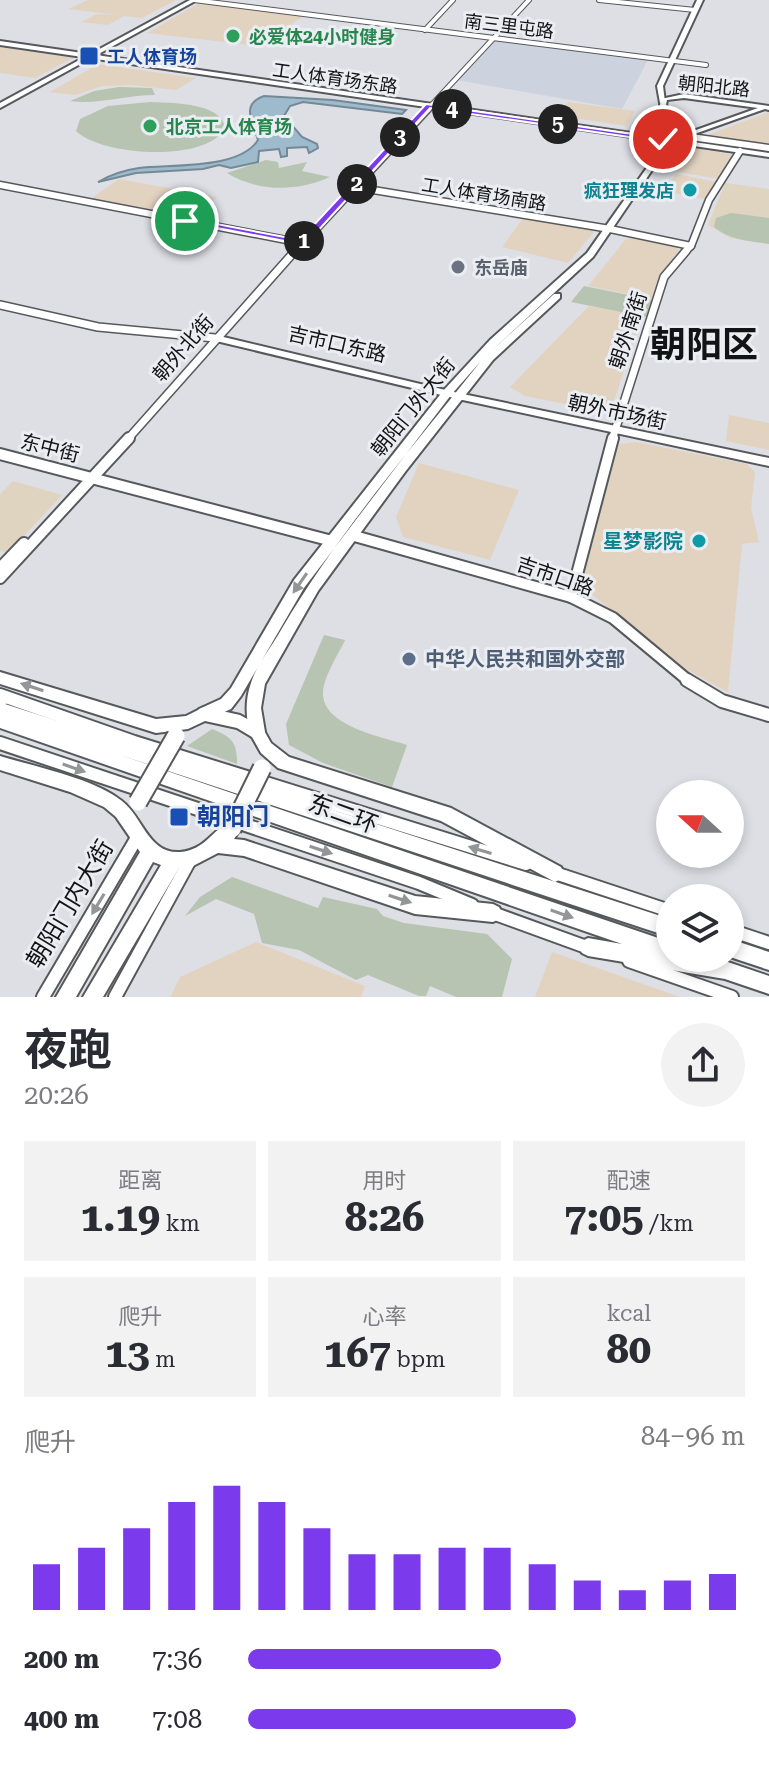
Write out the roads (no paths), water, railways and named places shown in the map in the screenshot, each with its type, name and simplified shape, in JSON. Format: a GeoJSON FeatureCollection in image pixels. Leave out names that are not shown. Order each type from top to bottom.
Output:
{"type":"FeatureCollection","features":[{"type":"Feature","properties":{"kind":"main road"},"geometry":{"type":"LineString","coordinates":[[0,104],[188,0]]}},
{"type":"Feature","properties":{"kind":"main road"},"geometry":{"type":"LineString","coordinates":[[0,42],[87,56],[194,0]]}},
{"type":"Feature","properties":{"kind":"main road","name":"朝阳北路"},"geometry":{"type":"LineString","coordinates":[[676,140],[679,123],[662,102],[659,91],[666,87],[700,0]]}},
{"type":"Feature","properties":{"kind":"main road","name":"朝阳北路"},"geometry":{"type":"LineString","coordinates":[[675,61],[707,0]]}},
{"type":"Feature","properties":{"kind":"main road"},"geometry":{"type":"LineString","coordinates":[[0,42],[87,56]]}},
{"type":"Feature","properties":{"kind":"main road","name":"工人体育场东路"},"geometry":{"type":"LineString","coordinates":[[87,56],[676,140]]}},
{"type":"Feature","properties":{"kind":"main road"},"geometry":{"type":"LineString","coordinates":[[659,91],[684,96]]}},
{"type":"Feature","properties":{"kind":"main road","name":"朝阳北路"},"geometry":{"type":"LineString","coordinates":[[662,102],[670,97],[684,96],[767,107]]}},
{"type":"Feature","properties":{"kind":"main road","name":"工人体育场东路"},"geometry":{"type":"LineString","coordinates":[[429,105],[676,140]]}},
{"type":"Feature","properties":{"kind":"main road"},"geometry":{"type":"LineString","coordinates":[[676,140],[767,107]]}},
{"type":"Feature","properties":{"kind":"main road"},"geometry":{"type":"LineString","coordinates":[[676,140],[740,151],[769,152]]}},
{"type":"Feature","properties":{"kind":"main road"},"geometry":{"type":"LineString","coordinates":[[676,140],[769,152]]}},
{"type":"Feature","properties":{"kind":"main road","name":"朝阳门外大街"},"geometry":{"type":"LineString","coordinates":[[257,732],[254,708],[258,683],[313,587],[493,342],[579,266],[614,229],[676,140]]}},
{"type":"Feature","properties":{"kind":"main road","name":"吉市口东路"},"geometry":{"type":"LineString","coordinates":[[215,338],[454,393]]}},
{"type":"Feature","properties":{"kind":"main road","name":"朝阳门外大街"},"geometry":{"type":"LineString","coordinates":[[204,714],[226,704],[236,692],[299,584],[454,393]]}},
{"type":"Feature","properties":{"kind":"main road","name":"朝外市场街"},"geometry":{"type":"LineString","coordinates":[[454,393],[769,459]]}},
{"type":"Feature","properties":{"kind":"main road"},"geometry":{"type":"LineString","coordinates":[[0,678],[156,726],[188,722],[204,714],[240,722],[257,732],[266,748],[284,763],[445,814],[555,873]]}},
{"type":"Feature","properties":{"kind":"main road","name":"东二环"},"geometry":{"type":"LineString","coordinates":[[2,700],[656,923]]}},
{"type":"Feature","properties":{"kind":"main road","name":"东二环"},"geometry":{"type":"LineString","coordinates":[[0,721],[656,946]]}},
{"type":"Feature","properties":{"kind":"main road"},"geometry":{"type":"LineString","coordinates":[[130,819],[176,736],[188,722]]}},
{"type":"Feature","properties":{"kind":"main road"},"geometry":{"type":"LineString","coordinates":[[92,997],[182,860],[218,845],[232,829],[262,768],[266,748]]}},
{"type":"Feature","properties":{"kind":"main road"},"geometry":{"type":"LineString","coordinates":[[0,763],[93,793],[116,806],[130,819],[144,844],[182,860]]}},
{"type":"Feature","properties":{"kind":"main road","name":"朝阳门内大街"},"geometry":{"type":"LineString","coordinates":[[65,997],[144,844]]}},
{"type":"Feature","properties":{"kind":"main road"},"geometry":{"type":"LineString","coordinates":[[218,845],[244,848],[415,905],[493,913]]}},
{"type":"Feature","properties":{"kind":"main road"},"geometry":{"type":"LineString","coordinates":[[588,947],[656,958]]}},
{"type":"Feature","properties":{"kind":"main road"},"geometry":{"type":"LineString","coordinates":[[744,953],[769,961]]}},
{"type":"Feature","properties":{"kind":"main road"},"geometry":{"type":"LineString","coordinates":[[731,972],[769,985]]}},
{"type":"Feature","properties":{"kind":"street","name":"南三里屯路"},"geometry":{"type":"LineString","coordinates":[[194,0],[706,65]]}},
{"type":"Feature","properties":{"kind":"street"},"geometry":{"type":"LineString","coordinates":[[425,30],[453,0]]}},
{"type":"Feature","properties":{"kind":"street"},"geometry":{"type":"LineString","coordinates":[[0,185],[302,243],[529,0]]}},
{"type":"Feature","properties":{"kind":"street"},"geometry":{"type":"LineString","coordinates":[[599,0],[695,10]]}},
{"type":"Feature","properties":{"kind":"street","name":"朝外南街"},"geometry":{"type":"LineString","coordinates":[[571,597],[616,428],[664,277],[691,246],[709,200],[740,151]]}},
{"type":"Feature","properties":{"kind":"street","name":"工人体育场南路"},"geometry":{"type":"LineString","coordinates":[[355,187],[614,229],[691,246]]}},
{"type":"Feature","properties":{"kind":"street","name":"朝外北街"},"geometry":{"type":"LineString","coordinates":[[0,578],[302,243]]}},
{"type":"Feature","properties":{"kind":"street","name":"吉市口东路"},"geometry":{"type":"LineString","coordinates":[[0,305],[124,331],[215,338]]}},
{"type":"Feature","properties":{"kind":"street","name":"东中街"},"geometry":{"type":"LineString","coordinates":[[0,454],[92,477]]}},
{"type":"Feature","properties":{"kind":"street"},"geometry":{"type":"LineString","coordinates":[[92,477],[332,541]]}},
{"type":"Feature","properties":{"kind":"street","name":"朝外北街"},"geometry":{"type":"LineString","coordinates":[[0,568],[92,477]]}},
{"type":"Feature","properties":{"kind":"street","name":"吉市口路"},"geometry":{"type":"LineString","coordinates":[[351,535],[571,597],[613,618],[690,682],[722,701],[769,715]]}},
{"type":"Feature","properties":{"kind":"street"},"geometry":{"type":"LineString","coordinates":[[2,700],[656,906]]}},
{"type":"Feature","properties":{"kind":"street"},"geometry":{"type":"LineString","coordinates":[[0,743],[419,883],[493,913],[732,997]]}},
{"type":"Feature","properties":{"kind":"street","name":"朝阳门内大街"},"geometry":{"type":"LineString","coordinates":[[43,997],[144,844]]}},
{"type":"Feature","properties":{"kind":"street"},"geometry":{"type":"LineString","coordinates":[[115,997],[182,860]]}},
{"type":"Feature","properties":{"kind":"street"},"geometry":{"type":"LineString","coordinates":[[744,935],[769,943]]}},
{"type":"Feature","properties":{"kind":"water"},"geometry":{"type":"Polygon","coordinates":[[[264,96],[333,100],[406,110],[402,114],[303,102],[290,106],[284,116],[302,137],[317,144],[318,148],[309,153],[307,147],[287,148],[287,156],[281,157],[279,149],[259,151],[258,162],[231,168],[219,165],[203,169],[136,173],[98,182],[134,169],[203,164],[249,150],[258,140],[250,109],[257,99],[264,96]]]}},
{"type":"Feature","properties":{"kind":"place","name":"必爱体24小时健身"},"geometry":{"type":"Point","coordinates":[233,36]}},
{"type":"Feature","properties":{"kind":"place","name":"工人体育场"},"geometry":{"type":"Point","coordinates":[89,56]}},
{"type":"Feature","properties":{"kind":"place","name":"北京工人体育场"},"geometry":{"type":"Point","coordinates":[150,126]}},
{"type":"Feature","properties":{"kind":"place","name":"疯狂理发店"},"geometry":{"type":"Point","coordinates":[690,190]}},
{"type":"Feature","properties":{"kind":"place","name":"东岳庙"},"geometry":{"type":"Point","coordinates":[458,267]}},
{"type":"Feature","properties":{"kind":"place","name":"星梦影院"},"geometry":{"type":"Point","coordinates":[699,541]}},
{"type":"Feature","properties":{"kind":"place","name":"中华人民共和国外交部"},"geometry":{"type":"Point","coordinates":[409,659]}},
{"type":"Feature","properties":{"kind":"place","name":"朝阳门"},"geometry":{"type":"Point","coordinates":[179,817]}},
{"type":"Feature","properties":{"kind":"district","name":"朝阳区"},"geometry":{"type":"Point","coordinates":[704,345]}}]}
